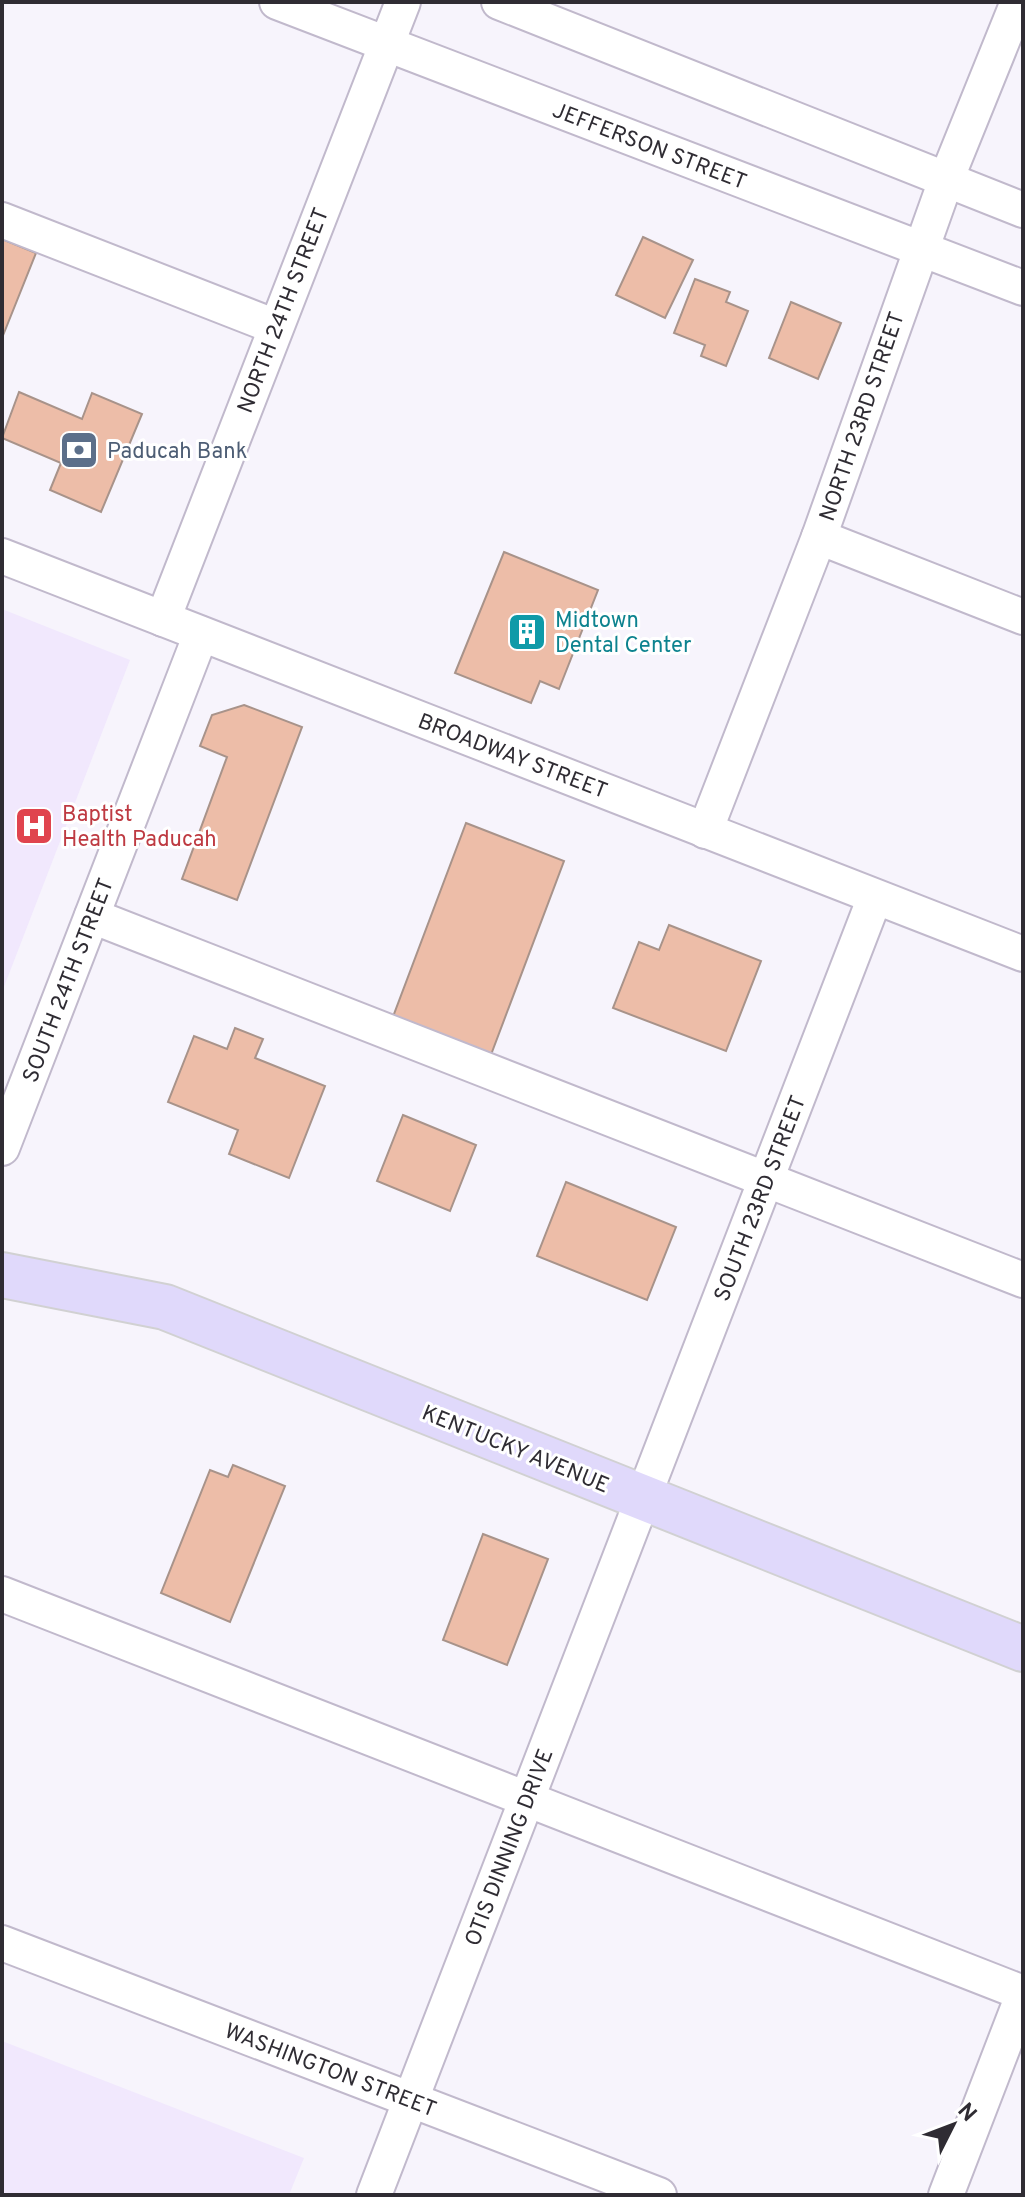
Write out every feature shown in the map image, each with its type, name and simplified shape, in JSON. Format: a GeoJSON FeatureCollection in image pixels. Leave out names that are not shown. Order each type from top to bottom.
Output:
{"type":"FeatureCollection","features":[{"type":"Feature","properties":{"kind":"main road","name":"KENTUCKY AVENUE"},"geometry":{"type":"LineString","coordinates":[[2,1275],[165,1307],[1023,1649]]}},
{"type":"Feature","properties":{"kind":"street","name":"JEFFERSON STREET"},"geometry":{"type":"LineString","coordinates":[[277,2],[1023,288]]}},
{"type":"Feature","properties":{"kind":"street","name":"NORTH 24TH STREET"},"geometry":{"type":"LineString","coordinates":[[163,619],[384,44],[403,2]]}},
{"type":"Feature","properties":{"kind":"street"},"geometry":{"type":"LineString","coordinates":[[499,2],[1023,210]]}},
{"type":"Feature","properties":{"kind":"street","name":"NORTH 23RD STREET"},"geometry":{"type":"LineString","coordinates":[[705,831],[819,537],[946,180],[1018,2]]}},
{"type":"Feature","properties":{"kind":"street"},"geometry":{"type":"LineString","coordinates":[[2,220],[276,327]]}},
{"type":"Feature","properties":{"kind":"street"},"geometry":{"type":"LineString","coordinates":[[819,537],[1023,617]]}},
{"type":"Feature","properties":{"kind":"street","name":"BROADWAY STREET"},"geometry":{"type":"LineString","coordinates":[[2,556],[1023,954]]}},
{"type":"Feature","properties":{"kind":"street","name":"SOUTH 24TH STREET"},"geometry":{"type":"LineString","coordinates":[[2,1148],[201,634]]}},
{"type":"Feature","properties":{"kind":"street","name":"SOUTH 23RD STREET"},"geometry":{"type":"LineString","coordinates":[[642,1499],[875,897]]}},
{"type":"Feature","properties":{"kind":"street"},"geometry":{"type":"LineString","coordinates":[[92,916],[1023,1280]]}},
{"type":"Feature","properties":{"kind":"street","name":"OTIS DINNING DRIVE"},"geometry":{"type":"LineString","coordinates":[[374,2195],[642,1499]]}},
{"type":"Feature","properties":{"kind":"street"},"geometry":{"type":"LineString","coordinates":[[2,1594],[1023,1994],[946,2195]]}},
{"type":"Feature","properties":{"kind":"street","name":"WASHINGTON STREET"},"geometry":{"type":"LineString","coordinates":[[2,1943],[659,2195]]}},
{"type":"Feature","properties":{"kind":"shaded area","name":"Baptist Health Paducah"},"geometry":{"type":"Polygon","coordinates":[[[2,609],[130,660],[2,992],[2,609]]]}},
{"type":"Feature","properties":{"kind":"shaded area"},"geometry":{"type":"Polygon","coordinates":[[[2,2041],[304,2158],[289,2195],[2,2195],[2,2041]]]}},
{"type":"Feature","properties":{"kind":"building"},"geometry":{"type":"Polygon","coordinates":[[[643,237],[693,260],[665,318],[616,295],[643,237]]]}},
{"type":"Feature","properties":{"kind":"building"},"geometry":{"type":"Polygon","coordinates":[[[2,239],[36,253],[2,338],[2,239]]]}},
{"type":"Feature","properties":{"kind":"building"},"geometry":{"type":"Polygon","coordinates":[[[695,279],[730,292],[726,302],[748,311],[726,366],[701,356],[705,345],[674,333],[695,279]]]}},
{"type":"Feature","properties":{"kind":"building"},"geometry":{"type":"Polygon","coordinates":[[[791,302],[841,323],[818,379],[769,358],[791,302]]]}},
{"type":"Feature","properties":{"kind":"building","name":"Paducah Bank"},"geometry":{"type":"Polygon","coordinates":[[[19,392],[82,419],[92,393],[142,414],[101,512],[50,490],[61,463],[2,438],[19,392]]]}},
{"type":"Feature","properties":{"kind":"building","name":"Midtown Dental Center"},"geometry":{"type":"Polygon","coordinates":[[[504,552],[598,590],[559,689],[540,681],[531,703],[455,673],[504,552]]]}},
{"type":"Feature","properties":{"kind":"building"},"geometry":{"type":"Polygon","coordinates":[[[244,705],[302,727],[237,900],[182,879],[227,757],[200,746],[212,715],[244,705]]]}},
{"type":"Feature","properties":{"kind":"building"},"geometry":{"type":"Polygon","coordinates":[[[466,823],[564,861],[489,1060],[391,1022],[466,823]]]}},
{"type":"Feature","properties":{"kind":"building"},"geometry":{"type":"Polygon","coordinates":[[[669,925],[761,961],[726,1051],[613,1008],[639,942],[659,950],[669,925]]]}},
{"type":"Feature","properties":{"kind":"building"},"geometry":{"type":"Polygon","coordinates":[[[235,1028],[263,1039],[255,1058],[325,1086],[289,1178],[229,1154],[238,1130],[168,1102],[194,1036],[227,1049],[235,1028]]]}},
{"type":"Feature","properties":{"kind":"building"},"geometry":{"type":"Polygon","coordinates":[[[403,1115],[476,1145],[450,1211],[377,1181],[403,1115]]]}},
{"type":"Feature","properties":{"kind":"building"},"geometry":{"type":"Polygon","coordinates":[[[566,1182],[676,1227],[647,1300],[537,1256],[566,1182]]]}},
{"type":"Feature","properties":{"kind":"building"},"geometry":{"type":"Polygon","coordinates":[[[233,1465],[285,1486],[230,1622],[161,1593],[210,1470],[228,1477],[233,1465]]]}},
{"type":"Feature","properties":{"kind":"building"},"geometry":{"type":"Polygon","coordinates":[[[483,1534],[548,1559],[507,1665],[443,1640],[483,1534]]]}},
{"type":"Feature","properties":{"kind":"place","name":"Paducah Bank"},"geometry":{"type":"Point","coordinates":[79,450]}},
{"type":"Feature","properties":{"kind":"place","name":"Midtown Dental Center"},"geometry":{"type":"Point","coordinates":[527,632]}},
{"type":"Feature","properties":{"kind":"place","name":"Baptist Health Paducah"},"geometry":{"type":"Point","coordinates":[34,826]}}]}
